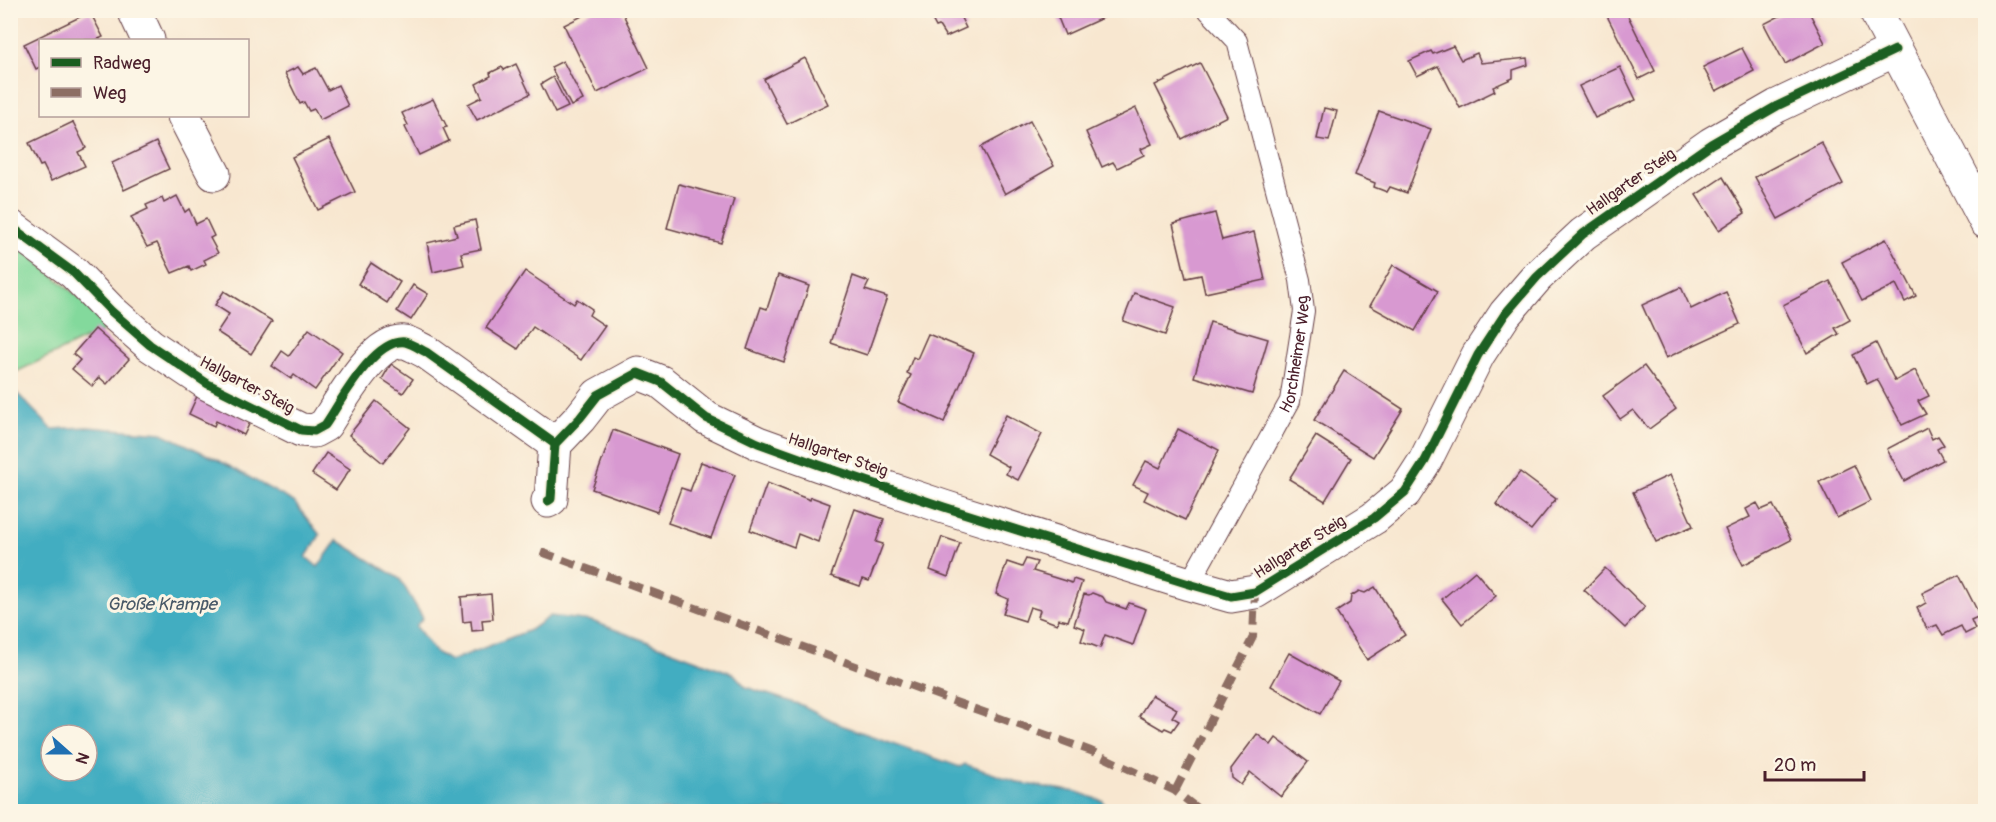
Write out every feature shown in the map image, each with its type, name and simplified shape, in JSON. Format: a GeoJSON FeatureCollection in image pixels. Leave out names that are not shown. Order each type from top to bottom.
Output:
{"type":"FeatureCollection","features":[{"type":"Feature","properties":{"kind":"street"},"geometry":{"type":"LineString","coordinates":[[134,10],[148,39]]}},
{"type":"Feature","properties":{"kind":"street"},"geometry":{"type":"LineString","coordinates":[[1875,10],[1986,222]]}},
{"type":"Feature","properties":{"kind":"street","name":"Hallgarter Steig"},"geometry":{"type":"LineString","coordinates":[[10,226],[74,273],[111,311],[150,345],[208,384],[301,430],[314,431],[325,425],[371,358],[387,345],[404,342],[426,352],[555,444],[574,425],[598,394],[638,373],[661,382],[706,418],[758,443],[944,507],[1231,596],[1255,592],[1374,518],[1405,492],[1425,461],[1478,356],[1505,314],[1537,277],[1583,234],[1711,144],[1777,106],[1895,50]]}},
{"type":"Feature","properties":{"kind":"street"},"geometry":{"type":"LineString","coordinates":[[185,117],[214,174]]}},
{"type":"Feature","properties":{"kind":"street"},"geometry":{"type":"LineString","coordinates":[[548,501],[551,499],[555,444]]}},
{"type":"Feature","properties":{"kind":"lane","name":"Horchheimer Weg"},"geometry":{"type":"LineString","coordinates":[[1189,584],[1290,401],[1304,311],[1300,280],[1237,41],[1208,10]]}},
{"type":"Feature","properties":{"kind":"green space"},"geometry":{"type":"Polygon","coordinates":[[[11,239],[112,326],[14,373],[11,365],[11,239]]]}},
{"type":"Feature","properties":{"kind":"water","name":"Große Krampe"},"geometry":{"type":"Polygon","coordinates":[[[11,387],[52,429],[87,427],[162,433],[218,460],[294,502],[320,535],[306,557],[318,567],[337,540],[400,579],[423,618],[416,626],[434,651],[450,661],[530,630],[550,616],[592,621],[734,674],[746,687],[804,706],[841,725],[960,767],[965,764],[1020,783],[1077,792],[1103,801],[1105,806],[1116,811],[11,811],[11,387]]]}},
{"type":"Feature","properties":{"kind":"building"},"geometry":{"type":"Polygon","coordinates":[[[594,10],[621,10],[649,68],[597,93],[564,25],[594,10]]]}},
{"type":"Feature","properties":{"kind":"building"},"geometry":{"type":"Polygon","coordinates":[[[927,10],[965,10],[966,13],[960,16],[966,28],[946,37],[939,26],[936,27],[927,10]]]}},
{"type":"Feature","properties":{"kind":"building"},"geometry":{"type":"Polygon","coordinates":[[[1055,10],[1120,10],[1065,35],[1055,10]]]}},
{"type":"Feature","properties":{"kind":"building"},"geometry":{"type":"Polygon","coordinates":[[[1604,10],[1625,10],[1655,71],[1639,79],[1604,10]]]}},
{"type":"Feature","properties":{"kind":"building"},"geometry":{"type":"Polygon","coordinates":[[[1791,10],[1808,10],[1825,43],[1785,64],[1764,24],[1791,10]]]}},
{"type":"Feature","properties":{"kind":"building"},"geometry":{"type":"Polygon","coordinates":[[[90,12],[103,37],[98,39],[39,39],[39,68],[36,69],[24,44],[90,12]]]}},
{"type":"Feature","properties":{"kind":"building"},"geometry":{"type":"Polygon","coordinates":[[[1453,46],[1461,60],[1477,53],[1481,63],[1527,58],[1528,65],[1513,70],[1513,78],[1493,87],[1495,91],[1460,108],[1438,66],[1417,76],[1409,61],[1431,51],[1433,54],[1453,46]]]}},
{"type":"Feature","properties":{"kind":"building"},"geometry":{"type":"Polygon","coordinates":[[[1742,48],[1754,71],[1716,91],[1703,67],[1742,48]]]}},
{"type":"Feature","properties":{"kind":"building"},"geometry":{"type":"Polygon","coordinates":[[[805,58],[828,104],[787,124],[764,79],[805,58]]]}},
{"type":"Feature","properties":{"kind":"building"},"geometry":{"type":"Polygon","coordinates":[[[563,61],[583,100],[571,106],[551,67],[563,61]]]}},
{"type":"Feature","properties":{"kind":"building"},"geometry":{"type":"Polygon","coordinates":[[[1200,63],[1227,116],[1182,139],[1155,85],[1200,63]]]}},
{"type":"Feature","properties":{"kind":"building"},"geometry":{"type":"Polygon","coordinates":[[[516,64],[530,94],[477,120],[468,104],[482,97],[476,84],[502,67],[504,70],[516,64]]]}},
{"type":"Feature","properties":{"kind":"building"},"geometry":{"type":"Polygon","coordinates":[[[298,67],[303,74],[316,68],[328,90],[338,85],[348,106],[320,120],[314,109],[309,111],[304,102],[300,104],[285,73],[298,67]]]}},
{"type":"Feature","properties":{"kind":"building"},"geometry":{"type":"Polygon","coordinates":[[[1620,67],[1636,100],[1595,118],[1579,86],[1620,67]]]}},
{"type":"Feature","properties":{"kind":"building"},"geometry":{"type":"Polygon","coordinates":[[[553,77],[568,107],[555,113],[541,84],[553,77]]]}},
{"type":"Feature","properties":{"kind":"building"},"geometry":{"type":"Polygon","coordinates":[[[433,99],[447,127],[443,128],[449,141],[419,155],[405,127],[408,125],[402,113],[433,99]]]}},
{"type":"Feature","properties":{"kind":"building"},"geometry":{"type":"Polygon","coordinates":[[[1136,108],[1152,144],[1141,149],[1144,155],[1117,168],[1113,162],[1102,167],[1086,132],[1136,108]]]}},
{"type":"Feature","properties":{"kind":"building"},"geometry":{"type":"Polygon","coordinates":[[[1324,108],[1337,111],[1329,141],[1317,139],[1324,108]]]}},
{"type":"Feature","properties":{"kind":"building"},"geometry":{"type":"Polygon","coordinates":[[[1379,111],[1431,129],[1407,193],[1390,187],[1387,192],[1374,187],[1375,183],[1355,175],[1379,111]]]}},
{"type":"Feature","properties":{"kind":"building"},"geometry":{"type":"Polygon","coordinates":[[[1030,121],[1054,166],[1005,194],[981,147],[1030,121]]]}},
{"type":"Feature","properties":{"kind":"building"},"geometry":{"type":"Polygon","coordinates":[[[73,122],[86,148],[78,152],[85,166],[51,181],[43,165],[40,166],[29,143],[73,122]]]}},
{"type":"Feature","properties":{"kind":"building"},"geometry":{"type":"Polygon","coordinates":[[[329,139],[355,192],[318,210],[292,157],[329,139]]]}},
{"type":"Feature","properties":{"kind":"building"},"geometry":{"type":"Polygon","coordinates":[[[156,142],[169,169],[124,190],[112,163],[156,142]]]}},
{"type":"Feature","properties":{"kind":"building"},"geometry":{"type":"Polygon","coordinates":[[[1821,142],[1843,184],[1778,219],[1755,177],[1821,142]]]}},
{"type":"Feature","properties":{"kind":"building"},"geometry":{"type":"Polygon","coordinates":[[[1723,177],[1745,213],[1719,230],[1696,195],[1723,177]]]}},
{"type":"Feature","properties":{"kind":"building"},"geometry":{"type":"Polygon","coordinates":[[[679,184],[734,199],[721,243],[667,228],[679,184]]]}},
{"type":"Feature","properties":{"kind":"building"},"geometry":{"type":"Polygon","coordinates":[[[177,196],[185,212],[189,209],[196,224],[206,219],[214,236],[210,238],[218,253],[204,260],[206,264],[191,271],[189,266],[172,273],[157,243],[147,247],[131,217],[148,209],[146,205],[162,198],[164,203],[177,196]]]}},
{"type":"Feature","properties":{"kind":"building"},"geometry":{"type":"Polygon","coordinates":[[[1215,213],[1222,240],[1254,232],[1265,280],[1205,293],[1201,275],[1186,278],[1173,224],[1215,213]]]}},
{"type":"Feature","properties":{"kind":"building"},"geometry":{"type":"Polygon","coordinates":[[[475,220],[481,249],[461,253],[464,265],[433,272],[427,243],[457,236],[454,225],[475,220]]]}},
{"type":"Feature","properties":{"kind":"building"},"geometry":{"type":"Polygon","coordinates":[[[1886,239],[1916,296],[1905,302],[1896,284],[1862,301],[1842,262],[1886,239]]]}},
{"type":"Feature","properties":{"kind":"building"},"geometry":{"type":"Polygon","coordinates":[[[371,263],[400,282],[387,303],[358,284],[371,263]]]}},
{"type":"Feature","properties":{"kind":"building"},"geometry":{"type":"Polygon","coordinates":[[[1393,265],[1438,291],[1415,331],[1370,306],[1393,265]]]}},
{"type":"Feature","properties":{"kind":"building"},"geometry":{"type":"Polygon","coordinates":[[[525,271],[574,304],[577,299],[592,309],[589,315],[605,326],[581,360],[533,327],[518,349],[486,328],[525,271]]]}},
{"type":"Feature","properties":{"kind":"building"},"geometry":{"type":"Polygon","coordinates":[[[778,275],[809,286],[784,362],[747,349],[761,307],[767,309],[778,275]]]}},
{"type":"Feature","properties":{"kind":"building"},"geometry":{"type":"Polygon","coordinates":[[[853,276],[869,282],[865,290],[887,297],[867,355],[831,343],[853,276]]]}},
{"type":"Feature","properties":{"kind":"building"},"geometry":{"type":"Polygon","coordinates":[[[1830,281],[1850,320],[1835,328],[1839,334],[1807,353],[1783,305],[1830,281]]]}},
{"type":"Feature","properties":{"kind":"building"},"geometry":{"type":"Polygon","coordinates":[[[413,285],[428,294],[411,320],[397,311],[413,285]]]}},
{"type":"Feature","properties":{"kind":"building"},"geometry":{"type":"Polygon","coordinates":[[[1681,287],[1691,309],[1726,292],[1740,324],[1666,358],[1642,305],[1681,287]]]}},
{"type":"Feature","properties":{"kind":"building"},"geometry":{"type":"Polygon","coordinates":[[[224,291],[272,321],[251,354],[217,332],[229,314],[215,305],[224,291]]]}},
{"type":"Feature","properties":{"kind":"building"},"geometry":{"type":"Polygon","coordinates":[[[1134,293],[1175,307],[1165,335],[1123,321],[1134,293]]]}},
{"type":"Feature","properties":{"kind":"building"},"geometry":{"type":"Polygon","coordinates":[[[1210,322],[1268,339],[1252,394],[1194,377],[1210,322]]]}},
{"type":"Feature","properties":{"kind":"building"},"geometry":{"type":"Polygon","coordinates":[[[95,329],[129,359],[107,384],[99,377],[92,386],[72,369],[80,360],[73,354],[95,329]]]}},
{"type":"Feature","properties":{"kind":"building"},"geometry":{"type":"Polygon","coordinates":[[[309,329],[342,352],[315,390],[294,375],[291,379],[272,366],[282,351],[289,356],[309,329]]]}},
{"type":"Feature","properties":{"kind":"building"},"geometry":{"type":"Polygon","coordinates":[[[928,334],[974,353],[944,422],[898,402],[911,375],[907,373],[913,357],[917,359],[928,334]]]}},
{"type":"Feature","properties":{"kind":"building"},"geometry":{"type":"Polygon","coordinates":[[[1876,343],[1895,381],[1915,370],[1929,396],[1918,401],[1926,414],[1902,425],[1877,379],[1867,384],[1853,355],[1876,343]]]}},
{"type":"Feature","properties":{"kind":"building"},"geometry":{"type":"Polygon","coordinates":[[[391,364],[413,379],[403,393],[382,379],[391,364]]]}},
{"type":"Feature","properties":{"kind":"building"},"geometry":{"type":"Polygon","coordinates":[[[1644,366],[1676,409],[1649,429],[1633,410],[1620,419],[1603,396],[1644,366]]]}},
{"type":"Feature","properties":{"kind":"building"},"geometry":{"type":"Polygon","coordinates":[[[1344,371],[1403,409],[1373,457],[1314,420],[1344,371]]]}},
{"type":"Feature","properties":{"kind":"building"},"geometry":{"type":"Polygon","coordinates":[[[198,394],[251,420],[244,435],[216,421],[214,426],[189,414],[198,394]]]}},
{"type":"Feature","properties":{"kind":"building"},"geometry":{"type":"Polygon","coordinates":[[[376,401],[410,428],[383,463],[349,435],[376,401]]]}},
{"type":"Feature","properties":{"kind":"building"},"geometry":{"type":"Polygon","coordinates":[[[1006,415],[1042,434],[1018,480],[1006,474],[1009,467],[986,454],[1006,415]]]}},
{"type":"Feature","properties":{"kind":"building"},"geometry":{"type":"Polygon","coordinates":[[[1927,428],[1932,439],[1938,436],[1944,445],[1937,449],[1943,460],[1904,481],[1887,449],[1927,428]]]}},
{"type":"Feature","properties":{"kind":"building"},"geometry":{"type":"Polygon","coordinates":[[[1178,429],[1219,450],[1185,520],[1144,500],[1148,492],[1133,485],[1146,461],[1160,468],[1178,429]]]}},
{"type":"Feature","properties":{"kind":"building"},"geometry":{"type":"Polygon","coordinates":[[[613,430],[678,454],[657,512],[592,489],[613,430]]]}},
{"type":"Feature","properties":{"kind":"building"},"geometry":{"type":"Polygon","coordinates":[[[1316,436],[1351,458],[1325,501],[1289,479],[1316,436]]]}},
{"type":"Feature","properties":{"kind":"building"},"geometry":{"type":"Polygon","coordinates":[[[326,453],[350,469],[336,490],[312,474],[326,453]]]}},
{"type":"Feature","properties":{"kind":"building"},"geometry":{"type":"Polygon","coordinates":[[[701,462],[735,475],[711,538],[668,523],[681,488],[690,491],[701,462]]]}},
{"type":"Feature","properties":{"kind":"building"},"geometry":{"type":"Polygon","coordinates":[[[1854,465],[1871,501],[1837,518],[1819,482],[1854,465]]]}},
{"type":"Feature","properties":{"kind":"building"},"geometry":{"type":"Polygon","coordinates":[[[1520,472],[1556,499],[1531,530],[1496,504],[1520,472]]]}},
{"type":"Feature","properties":{"kind":"building"},"geometry":{"type":"Polygon","coordinates":[[[1670,475],[1693,526],[1656,542],[1633,492],[1670,475]]]}},
{"type":"Feature","properties":{"kind":"building"},"geometry":{"type":"Polygon","coordinates":[[[767,483],[810,500],[811,497],[830,504],[818,542],[798,534],[794,547],[750,530],[767,483]]]}},
{"type":"Feature","properties":{"kind":"building"},"geometry":{"type":"Polygon","coordinates":[[[1757,503],[1761,510],[1773,505],[1791,540],[1743,565],[1725,529],[1750,517],[1746,509],[1757,503]]]}},
{"type":"Feature","properties":{"kind":"building"},"geometry":{"type":"Polygon","coordinates":[[[855,509],[884,519],[876,542],[883,544],[869,581],[863,579],[860,586],[831,576],[855,509]]]}},
{"type":"Feature","properties":{"kind":"building"},"geometry":{"type":"Polygon","coordinates":[[[942,537],[960,543],[948,577],[930,570],[942,537]]]}},
{"type":"Feature","properties":{"kind":"building"},"geometry":{"type":"Polygon","coordinates":[[[1026,559],[1037,562],[1033,571],[1072,583],[1073,579],[1082,582],[1068,621],[1059,619],[1057,624],[1038,617],[1040,610],[1030,607],[1025,621],[1003,614],[1008,599],[996,594],[1007,562],[1022,567],[1026,559]]]}},
{"type":"Feature","properties":{"kind":"building"},"geometry":{"type":"Polygon","coordinates":[[[1605,568],[1645,607],[1625,628],[1584,590],[1605,568]]]}},
{"type":"Feature","properties":{"kind":"building"},"geometry":{"type":"Polygon","coordinates":[[[1475,571],[1496,596],[1462,624],[1442,599],[1475,571]]]}},
{"type":"Feature","properties":{"kind":"building"},"geometry":{"type":"Polygon","coordinates":[[[1959,575],[1980,616],[1971,620],[1975,629],[1965,634],[1961,626],[1943,635],[1937,625],[1927,629],[1917,608],[1926,603],[1922,593],[1959,575]]]}},
{"type":"Feature","properties":{"kind":"building"},"geometry":{"type":"Polygon","coordinates":[[[1375,587],[1405,635],[1367,660],[1336,612],[1350,603],[1351,596],[1359,591],[1365,593],[1375,587]]]}},
{"type":"Feature","properties":{"kind":"building"},"geometry":{"type":"Polygon","coordinates":[[[1092,593],[1103,597],[1106,602],[1126,609],[1129,603],[1146,609],[1133,645],[1105,635],[1100,648],[1081,641],[1085,629],[1074,625],[1084,594],[1092,593]]]}},
{"type":"Feature","properties":{"kind":"building"},"geometry":{"type":"Polygon","coordinates":[[[491,594],[493,619],[482,620],[483,630],[472,631],[471,621],[463,622],[461,597],[491,594]]]}},
{"type":"Feature","properties":{"kind":"building"},"geometry":{"type":"Polygon","coordinates":[[[1289,653],[1339,681],[1320,714],[1271,686],[1289,653]]]}},
{"type":"Feature","properties":{"kind":"building"},"geometry":{"type":"Polygon","coordinates":[[[1152,695],[1177,709],[1172,717],[1179,721],[1172,731],[1165,728],[1163,730],[1139,716],[1152,695]]]}},
{"type":"Feature","properties":{"kind":"building"},"geometry":{"type":"Polygon","coordinates":[[[1257,734],[1271,745],[1276,738],[1308,762],[1281,797],[1250,772],[1241,785],[1232,778],[1231,769],[1257,734]]]}},
{"type":"Feature","properties":{"kind":"marked path"},"geometry":{"type":"LineString","coordinates":[[541,552],[1091,751],[1175,791],[1202,812]]}},
{"type":"Feature","properties":{"kind":"marked path"},"geometry":{"type":"LineString","coordinates":[[1175,791],[1253,637],[1255,592]]}},
{"type":"Feature","properties":{"kind":"cycle path"},"geometry":{"type":"LineString","coordinates":[[548,501],[551,499],[555,444],[598,395],[638,373],[661,382],[706,418],[758,443],[819,465],[1189,584],[1231,596],[1255,592],[1374,518],[1405,492],[1425,461],[1478,355],[1505,314],[1537,277],[1583,234],[1711,144],[1777,106],[1895,50]]}},
{"type":"Feature","properties":{"kind":"cycle path"},"geometry":{"type":"LineString","coordinates":[[10,226],[74,273],[111,311],[150,345],[208,384],[301,430],[314,431],[325,425],[370,361],[393,344],[405,342],[426,352],[555,444]]}}]}
